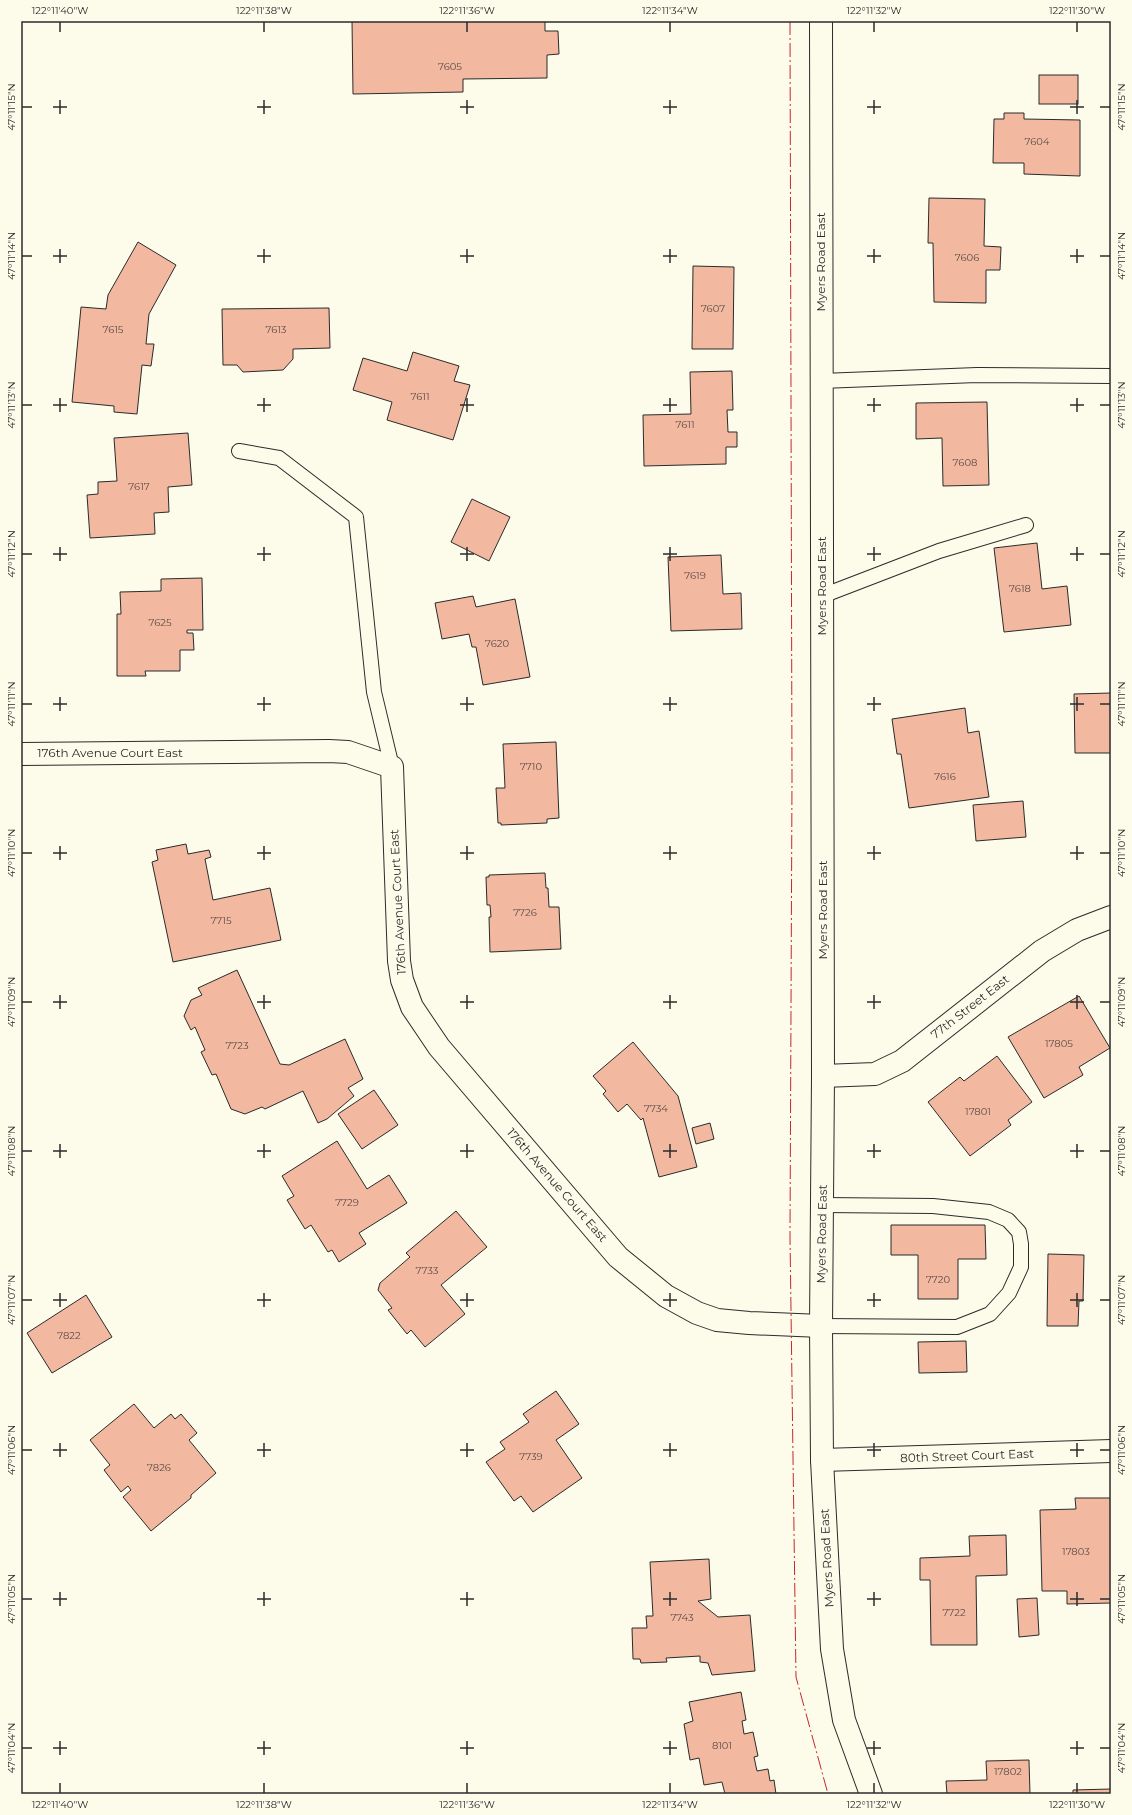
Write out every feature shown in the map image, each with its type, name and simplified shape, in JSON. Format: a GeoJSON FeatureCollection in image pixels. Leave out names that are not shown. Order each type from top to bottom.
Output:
{"type":"FeatureCollection","features":[{"type":"Feature","properties":{"kind":"street","name":"Myers Road East"},"geometry":{"type":"LineString","coordinates":[[821,21],[823,1076],[821,1326],[822,1460],[832,1649],[844,1720],[871,1794]]}},
{"type":"Feature","properties":{"kind":"street","name":"176th Avenue Court East"},"geometry":{"type":"LineString","coordinates":[[21,754],[329,751],[348,752],[392,768],[399,961],[402,980],[412,1007],[439,1047],[618,1257],[666,1296],[697,1313],[717,1320],[821,1326]]}},
{"type":"Feature","properties":{"kind":"street","name":"77th Street East"},"geometry":{"type":"LineString","coordinates":[[823,1076],[875,1074],[902,1061],[1042,951],[1077,930],[1111,917]]}},
{"type":"Feature","properties":{"kind":"street","name":"80th Street Court East"},"geometry":{"type":"LineString","coordinates":[[822,1460],[1111,1451]]}},
{"type":"Feature","properties":{"kind":"lane"},"geometry":{"type":"LineString","coordinates":[[821,381],[977,375],[1111,376]]}},
{"type":"Feature","properties":{"kind":"lane"},"geometry":{"type":"LineString","coordinates":[[239,451],[279,458],[356,517],[374,692],[392,768]]}},
{"type":"Feature","properties":{"kind":"lane"},"geometry":{"type":"LineString","coordinates":[[822,596],[940,551],[1026,525]]}},
{"type":"Feature","properties":{"kind":"lane"},"geometry":{"type":"LineString","coordinates":[[821,1326],[957,1327],[990,1314],[1009,1293],[1021,1267],[1022,1244],[1019,1232],[1008,1220],[989,1212],[919,1206],[822,1205]]}},
{"type":"Feature","properties":{"kind":"building"},"geometry":{"type":"Polygon","coordinates":[[[352,21],[545,21],[545,31],[558,31],[559,54],[547,55],[547,78],[463,79],[463,92],[353,94],[352,21]]]}},
{"type":"Feature","properties":{"kind":"building"},"geometry":{"type":"Polygon","coordinates":[[[1039,75],[1078,75],[1078,104],[1039,104],[1039,75]]]}},
{"type":"Feature","properties":{"kind":"building"},"geometry":{"type":"Polygon","coordinates":[[[1004,113],[1024,113],[1024,119],[1080,120],[1080,176],[1024,174],[1024,163],[993,163],[994,119],[1004,119],[1004,113]]]}},
{"type":"Feature","properties":{"kind":"building"},"geometry":{"type":"Polygon","coordinates":[[[929,198],[985,199],[984,246],[1001,247],[1000,270],[986,270],[986,303],[934,302],[933,243],[928,243],[929,198]]]}},
{"type":"Feature","properties":{"kind":"building"},"geometry":{"type":"Polygon","coordinates":[[[138,242],[176,265],[149,314],[146,344],[154,344],[151,366],[142,365],[137,414],[114,412],[114,406],[72,402],[81,307],[106,309],[108,295],[138,242]]]}},
{"type":"Feature","properties":{"kind":"building"},"geometry":{"type":"Polygon","coordinates":[[[693,266],[734,267],[733,349],[692,349],[693,266]]]}},
{"type":"Feature","properties":{"kind":"building"},"geometry":{"type":"Polygon","coordinates":[[[329,308],[330,348],[293,349],[293,359],[283,370],[243,372],[237,365],[223,365],[222,309],[329,308]]]}},
{"type":"Feature","properties":{"kind":"building"},"geometry":{"type":"Polygon","coordinates":[[[413,352],[459,366],[454,381],[470,385],[453,440],[387,420],[392,402],[353,390],[363,358],[407,371],[413,352]]]}},
{"type":"Feature","properties":{"kind":"building"},"geometry":{"type":"Polygon","coordinates":[[[732,371],[733,410],[727,410],[728,432],[737,432],[737,447],[726,447],[726,464],[644,466],[643,415],[691,414],[690,372],[732,371]]]}},
{"type":"Feature","properties":{"kind":"building"},"geometry":{"type":"Polygon","coordinates":[[[987,402],[989,485],[943,486],[942,438],[916,439],[916,403],[987,402]]]}},
{"type":"Feature","properties":{"kind":"building"},"geometry":{"type":"Polygon","coordinates":[[[188,433],[192,485],[168,487],[169,512],[154,513],[155,534],[90,538],[87,495],[98,494],[98,482],[117,481],[114,438],[188,433]]]}},
{"type":"Feature","properties":{"kind":"building"},"geometry":{"type":"Polygon","coordinates":[[[472,499],[510,517],[489,561],[451,542],[472,499]]]}},
{"type":"Feature","properties":{"kind":"building"},"geometry":{"type":"Polygon","coordinates":[[[1037,543],[1042,589],[1067,586],[1071,625],[1004,632],[994,548],[1037,543]]]}},
{"type":"Feature","properties":{"kind":"building"},"geometry":{"type":"Polygon","coordinates":[[[721,555],[723,594],[741,593],[742,629],[671,631],[668,557],[721,555]]]}},
{"type":"Feature","properties":{"kind":"building"},"geometry":{"type":"Polygon","coordinates":[[[202,578],[203,630],[187,630],[187,633],[193,633],[194,650],[180,650],[180,671],[145,671],[146,676],[117,676],[117,614],[121,614],[120,592],[161,591],[161,579],[202,578]]]}},
{"type":"Feature","properties":{"kind":"building"},"geometry":{"type":"Polygon","coordinates":[[[473,596],[476,607],[515,599],[530,677],[483,685],[476,647],[472,647],[469,634],[442,639],[435,603],[473,596]]]}},
{"type":"Feature","properties":{"kind":"building"},"geometry":{"type":"Polygon","coordinates":[[[1111,693],[1111,753],[1075,753],[1074,694],[1111,693]]]}},
{"type":"Feature","properties":{"kind":"building"},"geometry":{"type":"Polygon","coordinates":[[[965,708],[968,733],[979,731],[989,797],[909,808],[901,754],[897,754],[892,719],[965,708]]]}},
{"type":"Feature","properties":{"kind":"building"},"geometry":{"type":"Polygon","coordinates":[[[556,742],[559,818],[547,819],[547,823],[501,825],[501,823],[498,823],[496,788],[505,788],[503,744],[556,742]]]}},
{"type":"Feature","properties":{"kind":"building"},"geometry":{"type":"Polygon","coordinates":[[[1023,801],[1026,837],[976,841],[973,805],[1023,801]]]}},
{"type":"Feature","properties":{"kind":"building"},"geometry":{"type":"Polygon","coordinates":[[[186,844],[188,854],[209,850],[211,857],[205,859],[213,900],[270,888],[281,940],[173,962],[152,862],[158,860],[156,850],[186,844]]]}},
{"type":"Feature","properties":{"kind":"building"},"geometry":{"type":"Polygon","coordinates":[[[545,873],[546,888],[548,888],[549,907],[559,907],[561,949],[490,952],[489,917],[491,917],[490,905],[487,905],[486,877],[489,877],[489,875],[545,873]]]}},
{"type":"Feature","properties":{"kind":"building"},"geometry":{"type":"Polygon","coordinates":[[[237,970],[280,1064],[289,1065],[345,1039],[363,1079],[348,1088],[354,1096],[327,1119],[318,1123],[303,1091],[265,1109],[262,1107],[245,1114],[231,1109],[216,1074],[212,1075],[201,1052],[205,1050],[195,1027],[191,1030],[184,1016],[191,1000],[202,995],[198,988],[237,970]]]}},
{"type":"Feature","properties":{"kind":"building"},"geometry":{"type":"Polygon","coordinates":[[[1079,996],[1110,1048],[1079,1067],[1083,1075],[1044,1098],[1008,1037],[1079,996]]]}},
{"type":"Feature","properties":{"kind":"building"},"geometry":{"type":"Polygon","coordinates":[[[633,1042],[678,1096],[697,1167],[659,1177],[643,1118],[641,1120],[627,1104],[618,1112],[603,1094],[606,1091],[593,1076],[633,1042]]]}},
{"type":"Feature","properties":{"kind":"building"},"geometry":{"type":"Polygon","coordinates":[[[997,1056],[1032,1102],[1008,1120],[1011,1125],[970,1156],[928,1102],[960,1077],[964,1081],[997,1056]]]}},
{"type":"Feature","properties":{"kind":"building"},"geometry":{"type":"Polygon","coordinates":[[[374,1090],[398,1125],[362,1149],[338,1114],[374,1090]]]}},
{"type":"Feature","properties":{"kind":"building"},"geometry":{"type":"Polygon","coordinates":[[[710,1123],[714,1139],[696,1144],[692,1128],[710,1123]]]}},
{"type":"Feature","properties":{"kind":"building"},"geometry":{"type":"Polygon","coordinates":[[[337,1141],[367,1189],[389,1175],[407,1203],[359,1233],[366,1244],[339,1262],[332,1250],[328,1252],[311,1225],[305,1229],[287,1200],[294,1196],[282,1176],[337,1141]]]}},
{"type":"Feature","properties":{"kind":"building"},"geometry":{"type":"Polygon","coordinates":[[[456,1211],[487,1247],[441,1285],[465,1314],[425,1347],[411,1330],[407,1334],[388,1310],[392,1308],[378,1290],[380,1283],[410,1257],[406,1253],[456,1211]]]}},
{"type":"Feature","properties":{"kind":"building"},"geometry":{"type":"Polygon","coordinates":[[[891,1225],[985,1225],[986,1259],[958,1259],[958,1299],[918,1299],[918,1255],[891,1255],[891,1225]]]}},
{"type":"Feature","properties":{"kind":"building"},"geometry":{"type":"Polygon","coordinates":[[[1048,1254],[1084,1255],[1083,1301],[1079,1301],[1078,1326],[1047,1326],[1048,1254]]]}},
{"type":"Feature","properties":{"kind":"building"},"geometry":{"type":"Polygon","coordinates":[[[86,1295],[112,1337],[52,1373],[27,1333],[86,1295]]]}},
{"type":"Feature","properties":{"kind":"building"},"geometry":{"type":"Polygon","coordinates":[[[966,1341],[967,1372],[919,1373],[918,1342],[966,1341]]]}},
{"type":"Feature","properties":{"kind":"building"},"geometry":{"type":"Polygon","coordinates":[[[556,1391],[579,1424],[556,1440],[582,1478],[533,1512],[521,1496],[514,1501],[486,1462],[505,1449],[500,1442],[529,1422],[523,1414],[556,1391]]]}},
{"type":"Feature","properties":{"kind":"building"},"geometry":{"type":"Polygon","coordinates":[[[134,1404],[154,1428],[171,1414],[175,1419],[181,1414],[197,1433],[189,1440],[216,1473],[191,1495],[191,1498],[151,1531],[123,1497],[131,1490],[128,1486],[121,1492],[104,1470],[110,1465],[90,1440],[134,1404]]]}},
{"type":"Feature","properties":{"kind":"building"},"geometry":{"type":"Polygon","coordinates":[[[1075,1498],[1111,1498],[1111,1603],[1067,1604],[1067,1591],[1042,1591],[1040,1510],[1076,1509],[1075,1498]]]}},
{"type":"Feature","properties":{"kind":"building"},"geometry":{"type":"Polygon","coordinates":[[[1006,1535],[1007,1575],[976,1576],[977,1645],[931,1645],[930,1580],[920,1580],[920,1558],[970,1556],[969,1536],[1006,1535]]]}},
{"type":"Feature","properties":{"kind":"building"},"geometry":{"type":"Polygon","coordinates":[[[709,1559],[711,1599],[698,1601],[718,1617],[750,1615],[755,1671],[712,1675],[708,1663],[700,1662],[700,1656],[666,1658],[667,1662],[641,1663],[640,1659],[633,1659],[632,1628],[647,1628],[646,1616],[653,1616],[650,1562],[709,1559]]]}},
{"type":"Feature","properties":{"kind":"building"},"geometry":{"type":"Polygon","coordinates":[[[1037,1598],[1039,1635],[1019,1637],[1017,1599],[1037,1598]]]}},
{"type":"Feature","properties":{"kind":"building"},"geometry":{"type":"Polygon","coordinates":[[[741,1692],[746,1720],[742,1721],[744,1734],[753,1732],[758,1756],[754,1757],[757,1771],[768,1769],[770,1781],[774,1780],[776,1794],[725,1794],[722,1782],[704,1785],[699,1758],[690,1760],[684,1724],[693,1721],[689,1702],[741,1692]]]}},
{"type":"Feature","properties":{"kind":"building"},"geometry":{"type":"Polygon","coordinates":[[[1029,1760],[1030,1794],[947,1794],[946,1781],[987,1780],[986,1761],[1029,1760]]]}},
{"type":"Feature","properties":{"kind":"building"},"geometry":{"type":"Polygon","coordinates":[[[1111,1789],[1111,1794],[1073,1794],[1073,1790],[1111,1789]]]}},
{"type":"Feature","properties":{"kind":"power"},"geometry":{"type":"LineString","coordinates":[[790,21],[792,779],[790,1237],[796,1677],[828,1794]]}}]}
